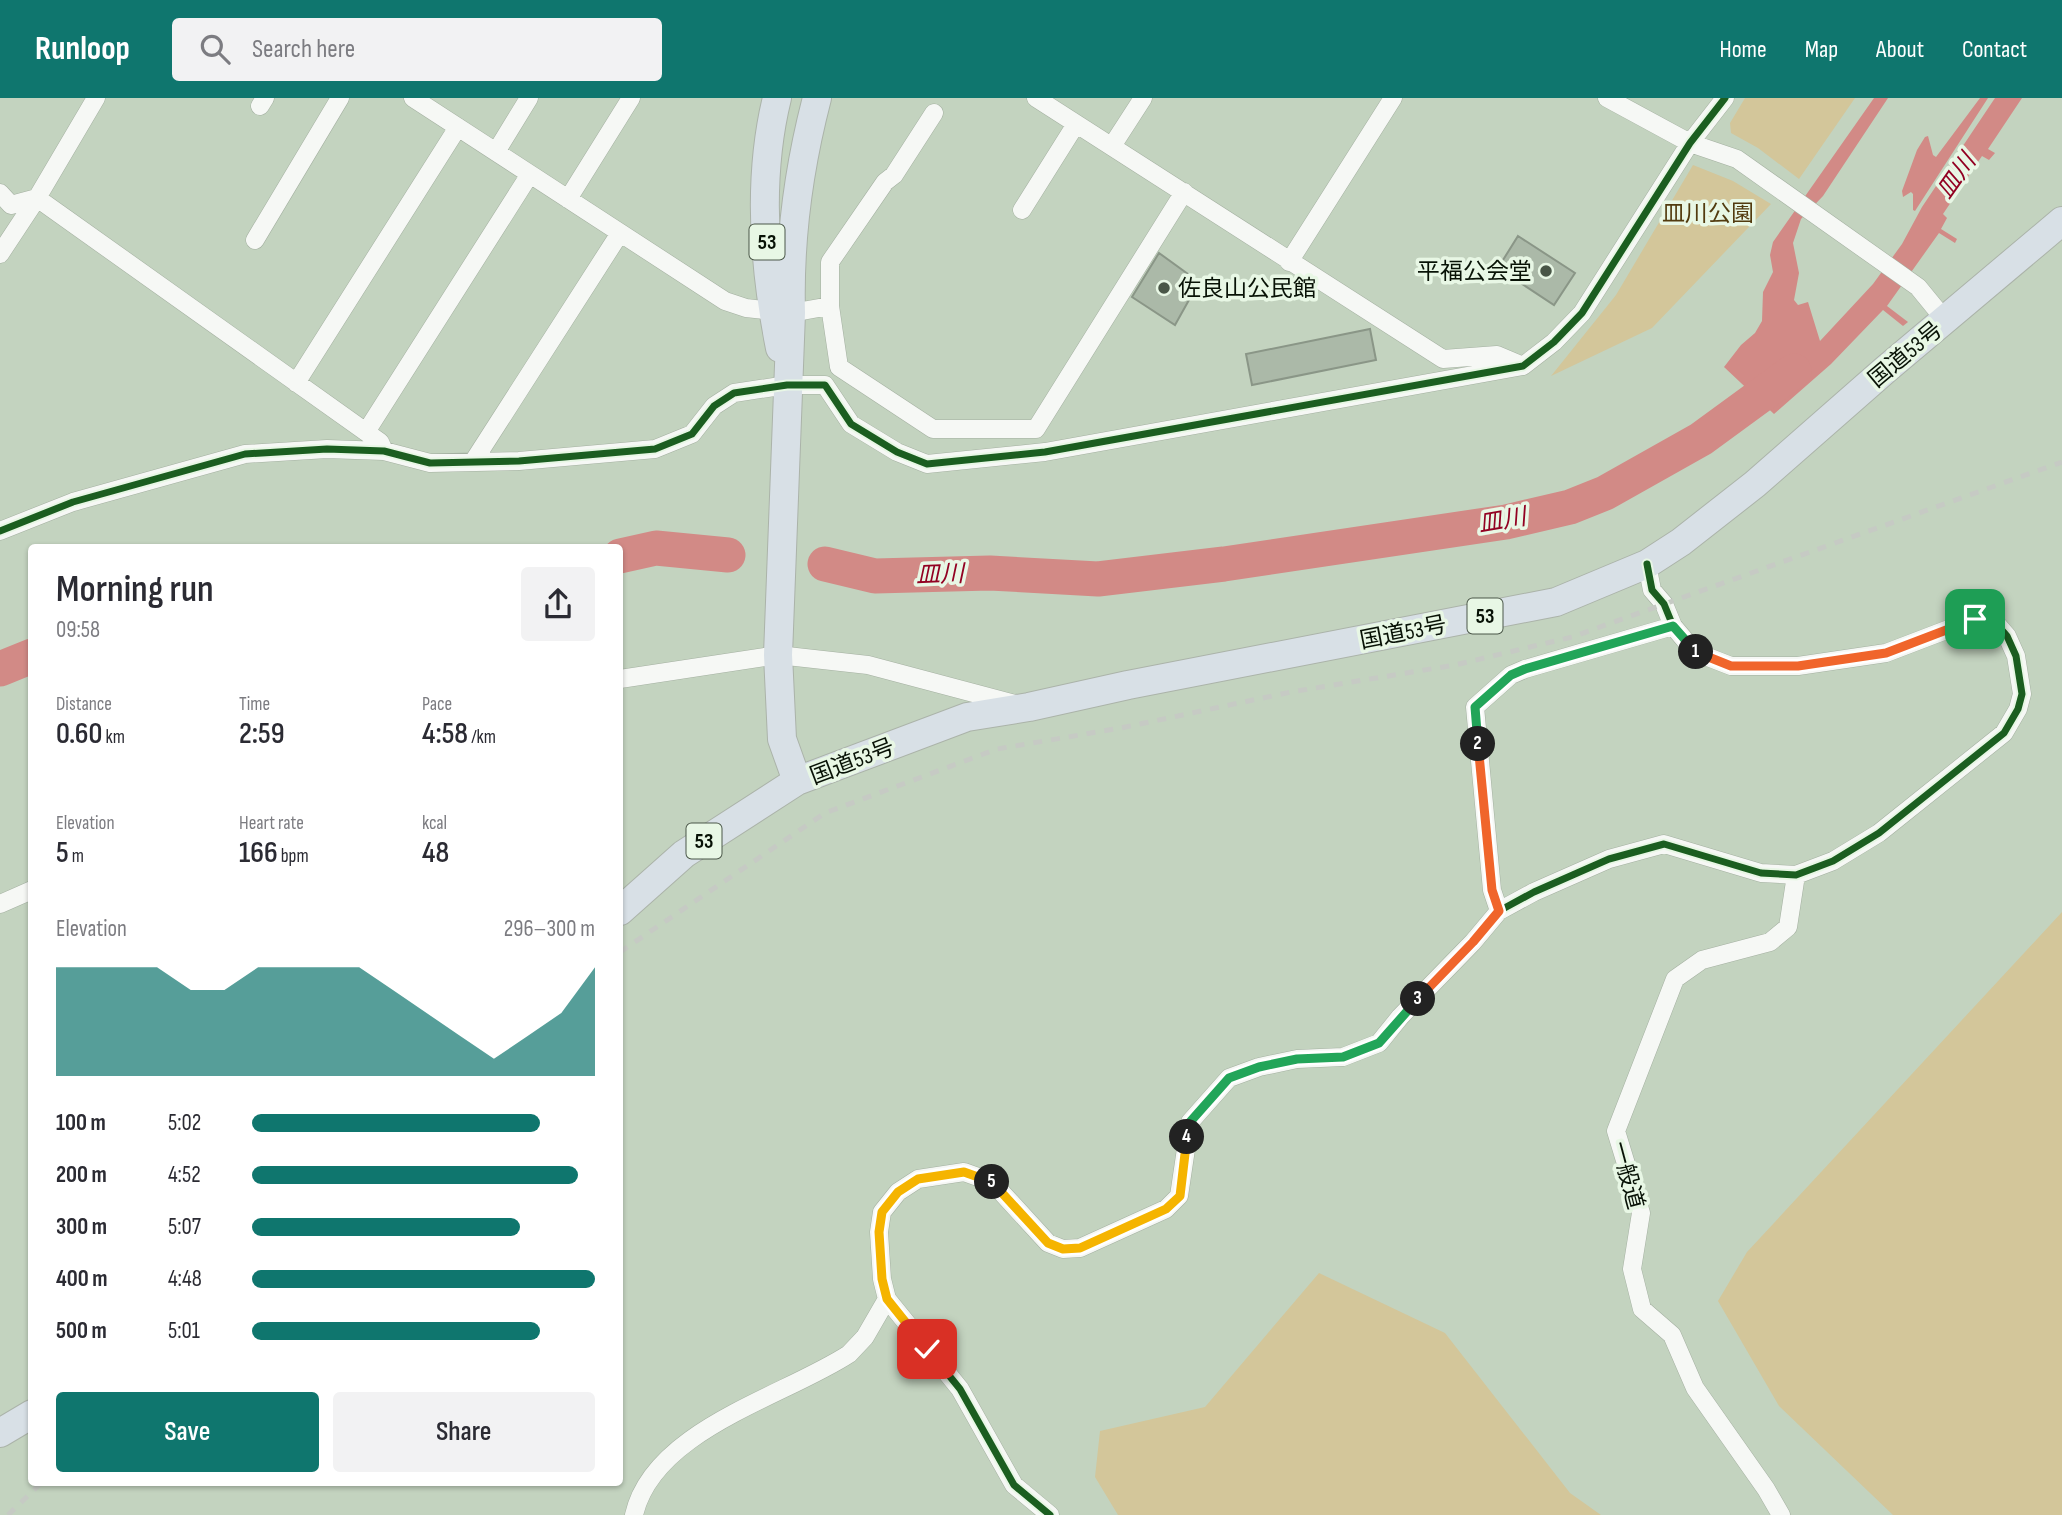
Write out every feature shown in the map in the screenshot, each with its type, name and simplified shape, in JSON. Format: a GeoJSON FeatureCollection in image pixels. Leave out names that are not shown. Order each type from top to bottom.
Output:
{"type":"FeatureCollection","features":[{"type":"Feature","properties":{"kind":"highway","name":"国道53号"},"geometry":{"type":"LineString","coordinates":[[777,98],[766,159],[765,200],[781,311],[786,397],[778,644],[782,739],[797,781]]}},
{"type":"Feature","properties":{"kind":"highway","name":"国道53号"},"geometry":{"type":"LineString","coordinates":[[781,311],[790,280],[808,133],[817,98]]}},
{"type":"Feature","properties":{"kind":"highway","name":"国道53号"},"geometry":{"type":"LineString","coordinates":[[623,908],[684,854],[797,781],[967,717],[1556,602],[1647,564],[1681,542],[1755,484],[2062,221]]}},
{"type":"Feature","properties":{"kind":"highway"},"geometry":{"type":"LineString","coordinates":[[0,1433],[28,1416]]}},
{"type":"Feature","properties":{"kind":"street"},"geometry":{"type":"LineString","coordinates":[[0,254],[37,198],[96,98]]}},
{"type":"Feature","properties":{"kind":"street"},"geometry":{"type":"LineString","coordinates":[[255,240],[340,98]]}},
{"type":"Feature","properties":{"kind":"street"},"geometry":{"type":"LineString","coordinates":[[496,152],[529,98]]}},
{"type":"Feature","properties":{"kind":"street"},"geometry":{"type":"LineString","coordinates":[[568,199],[631,98]]}},
{"type":"Feature","properties":{"kind":"street"},"geometry":{"type":"LineString","coordinates":[[1112,146],[1143,98]]}},
{"type":"Feature","properties":{"kind":"street"},"geometry":{"type":"LineString","coordinates":[[1289,262],[1394,98]]}},
{"type":"Feature","properties":{"kind":"street"},"geometry":{"type":"LineString","coordinates":[[1607,98],[1690,143],[1737,159],[1918,287],[1945,320]]}},
{"type":"Feature","properties":{"kind":"street"},"geometry":{"type":"LineString","coordinates":[[0,531],[72,502],[245,454],[327,449],[384,451],[429,463],[519,461],[655,449],[692,434],[714,406],[734,393],[786,397],[825,385],[852,424],[897,452],[927,464],[1045,452],[1523,366],[1554,342],[1582,313],[1690,143],[1725,98]]}},
{"type":"Feature","properties":{"kind":"street"},"geometry":{"type":"LineString","coordinates":[[420,100],[725,302],[746,308],[781,311],[830,306]]}},
{"type":"Feature","properties":{"kind":"street"},"geometry":{"type":"LineString","coordinates":[[1047,101],[1076,124],[1443,359],[1497,355],[1523,366]]}},
{"type":"Feature","properties":{"kind":"street"},"geometry":{"type":"LineString","coordinates":[[934,113],[894,175],[885,181],[830,262],[830,306],[839,367],[933,429],[1035,429]]}},
{"type":"Feature","properties":{"kind":"street"},"geometry":{"type":"LineString","coordinates":[[1022,210],[1076,124]]}},
{"type":"Feature","properties":{"kind":"street"},"geometry":{"type":"LineString","coordinates":[[296,383],[458,127]]}},
{"type":"Feature","properties":{"kind":"street"},"geometry":{"type":"LineString","coordinates":[[366,432],[530,174]]}},
{"type":"Feature","properties":{"kind":"street"},"geometry":{"type":"LineString","coordinates":[[1035,429],[1184,192]]}},
{"type":"Feature","properties":{"kind":"street"},"geometry":{"type":"LineString","coordinates":[[0,193],[11,205],[37,198]]}},
{"type":"Feature","properties":{"kind":"street"},"geometry":{"type":"LineString","coordinates":[[37,198],[380,442],[384,451]]}},
{"type":"Feature","properties":{"kind":"street"},"geometry":{"type":"LineString","coordinates":[[474,462],[620,233]]}},
{"type":"Feature","properties":{"kind":"street"},"geometry":{"type":"LineString","coordinates":[[1435,382],[1443,359]]}},
{"type":"Feature","properties":{"kind":"street"},"geometry":{"type":"LineString","coordinates":[[1035,429],[1045,452]]}},
{"type":"Feature","properties":{"kind":"street"},"geometry":{"type":"LineString","coordinates":[[1050,1515],[1014,1485],[960,1390],[887,1299],[882,1279],[879,1232],[882,1212],[898,1192],[918,1179],[964,1172],[992,1182],[1048,1243],[1063,1249],[1080,1248],[1166,1209],[1180,1196],[1190,1122],[1229,1078],[1259,1067],[1297,1059],[1343,1057],[1379,1043],[1499,911],[1534,892],[1609,859],[1664,844],[1761,873],[1796,876],[1833,860],[1879,833],[2004,733],[2018,709],[2022,694],[2016,656],[2007,636],[1994,621],[1975,619],[1886,653],[1798,666],[1731,666],[1695,652],[1673,626],[1664,604],[1652,590],[1647,564]]}},
{"type":"Feature","properties":{"kind":"street"},"geometry":{"type":"LineString","coordinates":[[1499,911],[1492,890],[1475,707],[1511,675],[1525,669],[1673,626]]}},
{"type":"Feature","properties":{"kind":"street"},"geometry":{"type":"LineString","coordinates":[[623,678],[778,644],[1029,707]]}},
{"type":"Feature","properties":{"kind":"street","name":"一般道"},"geometry":{"type":"LineString","coordinates":[[1781,1515],[1766,1489],[1695,1388],[1672,1335],[1642,1309],[1632,1269],[1641,1213],[1616,1130],[1675,979],[1702,960],[1770,942],[1788,927],[1796,876]]}},
{"type":"Feature","properties":{"kind":"street"},"geometry":{"type":"LineString","coordinates":[[0,904],[28,892]]}},
{"type":"Feature","properties":{"kind":"street"},"geometry":{"type":"LineString","coordinates":[[634,1515],[638,1496],[662,1462],[688,1441],[849,1354],[865,1337],[887,1299]]}},
{"type":"Feature","properties":{"kind":"green space","name":"皿川公園"},"geometry":{"type":"Polygon","coordinates":[[[1745,98],[1855,98],[1799,179],[1758,148],[1731,133],[1730,123],[1745,98]]]}},
{"type":"Feature","properties":{"kind":"green space","name":"皿川公園"},"geometry":{"type":"Polygon","coordinates":[[[1693,165],[1733,181],[1771,204],[1652,328],[1551,376],[1616,295],[1693,165]]]}},
{"type":"Feature","properties":{"kind":"green space"},"geometry":{"type":"Polygon","coordinates":[[[2062,912],[2062,1515],[1893,1515],[1779,1406],[1718,1301],[1747,1252],[2062,912]]]}},
{"type":"Feature","properties":{"kind":"green space"},"geometry":{"type":"Polygon","coordinates":[[[1319,1273],[1445,1333],[1570,1493],[1601,1515],[1118,1515],[1095,1477],[1100,1431],[1205,1407],[1319,1273]]]}},
{"type":"Feature","properties":{"kind":"water"},"geometry":{"type":"Polygon","coordinates":[[[1874,98],[1888,98],[1823,196],[1801,219],[1793,243],[1799,273],[1794,300],[1798,305],[1808,302],[1820,341],[1873,284],[1902,244],[1922,207],[1995,98],[2022,98],[1988,149],[1995,153],[1989,160],[1982,156],[1943,214],[1947,218],[1941,229],[1957,239],[1955,243],[1939,233],[1887,306],[1908,322],[1903,326],[1883,310],[1831,364],[1774,414],[1724,367],[1741,345],[1755,333],[1762,321],[1763,292],[1773,272],[1770,255],[1773,242],[1874,98]]]}},
{"type":"Feature","properties":{"kind":"water"},"geometry":{"type":"Polygon","coordinates":[[[1980,98],[1988,98],[1915,211],[1913,210],[1913,194],[1911,192],[1903,197],[1902,191],[1917,150],[1928,136],[1936,157],[1980,98]]]}},
{"type":"Feature","properties":{"kind":"building","name":"平福公会堂"},"geometry":{"type":"Polygon","coordinates":[[[1518,236],[1575,273],[1554,305],[1498,268],[1518,236]]]}},
{"type":"Feature","properties":{"kind":"building","name":"佐良山公民館"},"geometry":{"type":"Polygon","coordinates":[[[1159,253],[1199,282],[1175,325],[1132,297],[1159,253]]]}},
{"type":"Feature","properties":{"kind":"building"},"geometry":{"type":"Polygon","coordinates":[[[1370,329],[1376,360],[1252,385],[1246,354],[1370,329]]]}},
{"type":"Feature","properties":{"kind":"waterway","name":"皿川"},"geometry":{"type":"LineString","coordinates":[[825,564],[875,576],[990,573],[1098,579],[1224,564],[1506,522],[1570,507],[1605,493],[1701,439],[1794,371]]}},
{"type":"Feature","properties":{"kind":"waterway","name":"皿川"},"geometry":{"type":"LineString","coordinates":[[623,555],[656,548],[728,555]]}},
{"type":"Feature","properties":{"kind":"waterway","name":"皿川"},"geometry":{"type":"LineString","coordinates":[[0,669],[28,658]]}},
{"type":"Feature","properties":{"kind":"railway"},"geometry":{"type":"LineString","coordinates":[[623,950],[825,813],[997,749],[1121,728],[1291,692],[1455,665],[1572,637],[2062,462]]}},
{"type":"Feature","properties":{"kind":"railway"},"geometry":{"type":"LineString","coordinates":[[8,1515],[38,1486]]}},
{"type":"Feature","properties":{"kind":"cycle path"},"geometry":{"type":"LineString","coordinates":[[0,531],[73,502],[245,454],[327,449],[384,451],[430,463],[519,461],[655,449],[692,434],[714,406],[734,393],[787,385],[825,385],[851,424],[897,452],[927,464],[1045,452],[1523,366],[1554,342],[1582,313],[1690,143],[1725,98]]}},
{"type":"Feature","properties":{"kind":"cycle path"},"geometry":{"type":"LineString","coordinates":[[1050,1515],[1014,1485],[960,1389],[887,1299],[882,1279],[879,1232],[882,1212],[898,1192],[918,1179],[964,1172],[992,1182],[1048,1243],[1063,1249],[1080,1248],[1166,1209],[1179,1196],[1190,1122],[1229,1078],[1259,1067],[1297,1059],[1343,1057],[1379,1043],[1499,911],[1534,892],[1609,859],[1664,844],[1761,873],[1796,875],[1833,861],[1879,833],[2004,733],[2018,709],[2022,694],[2016,656],[2007,636],[1994,621],[1975,619],[1886,653],[1798,666],[1731,666],[1695,652],[1673,626],[1664,604],[1652,590],[1647,564]]}},
{"type":"Feature","properties":{"kind":"place","name":"平福公会堂"},"geometry":{"type":"Point","coordinates":[1546,271]}},
{"type":"Feature","properties":{"kind":"place","name":"佐良山公民館"},"geometry":{"type":"Point","coordinates":[1164,288]}},
{"type":"Feature","properties":{"kind":"route"},"geometry":{"type":"LineString","coordinates":[[927,1349],[887,1299],[882,1279],[879,1232],[882,1212],[898,1192],[918,1179],[964,1172],[992,1182],[1048,1243],[1063,1249],[1080,1248],[1166,1209],[1180,1196],[1190,1122],[1208,1098],[1229,1078],[1259,1067],[1297,1059],[1343,1057],[1379,1043],[1400,1017],[1473,942],[1499,911],[1492,890],[1475,707],[1511,675],[1673,626],[1695,652],[1731,666],[1798,666],[1886,653],[1975,619]]}}]}
